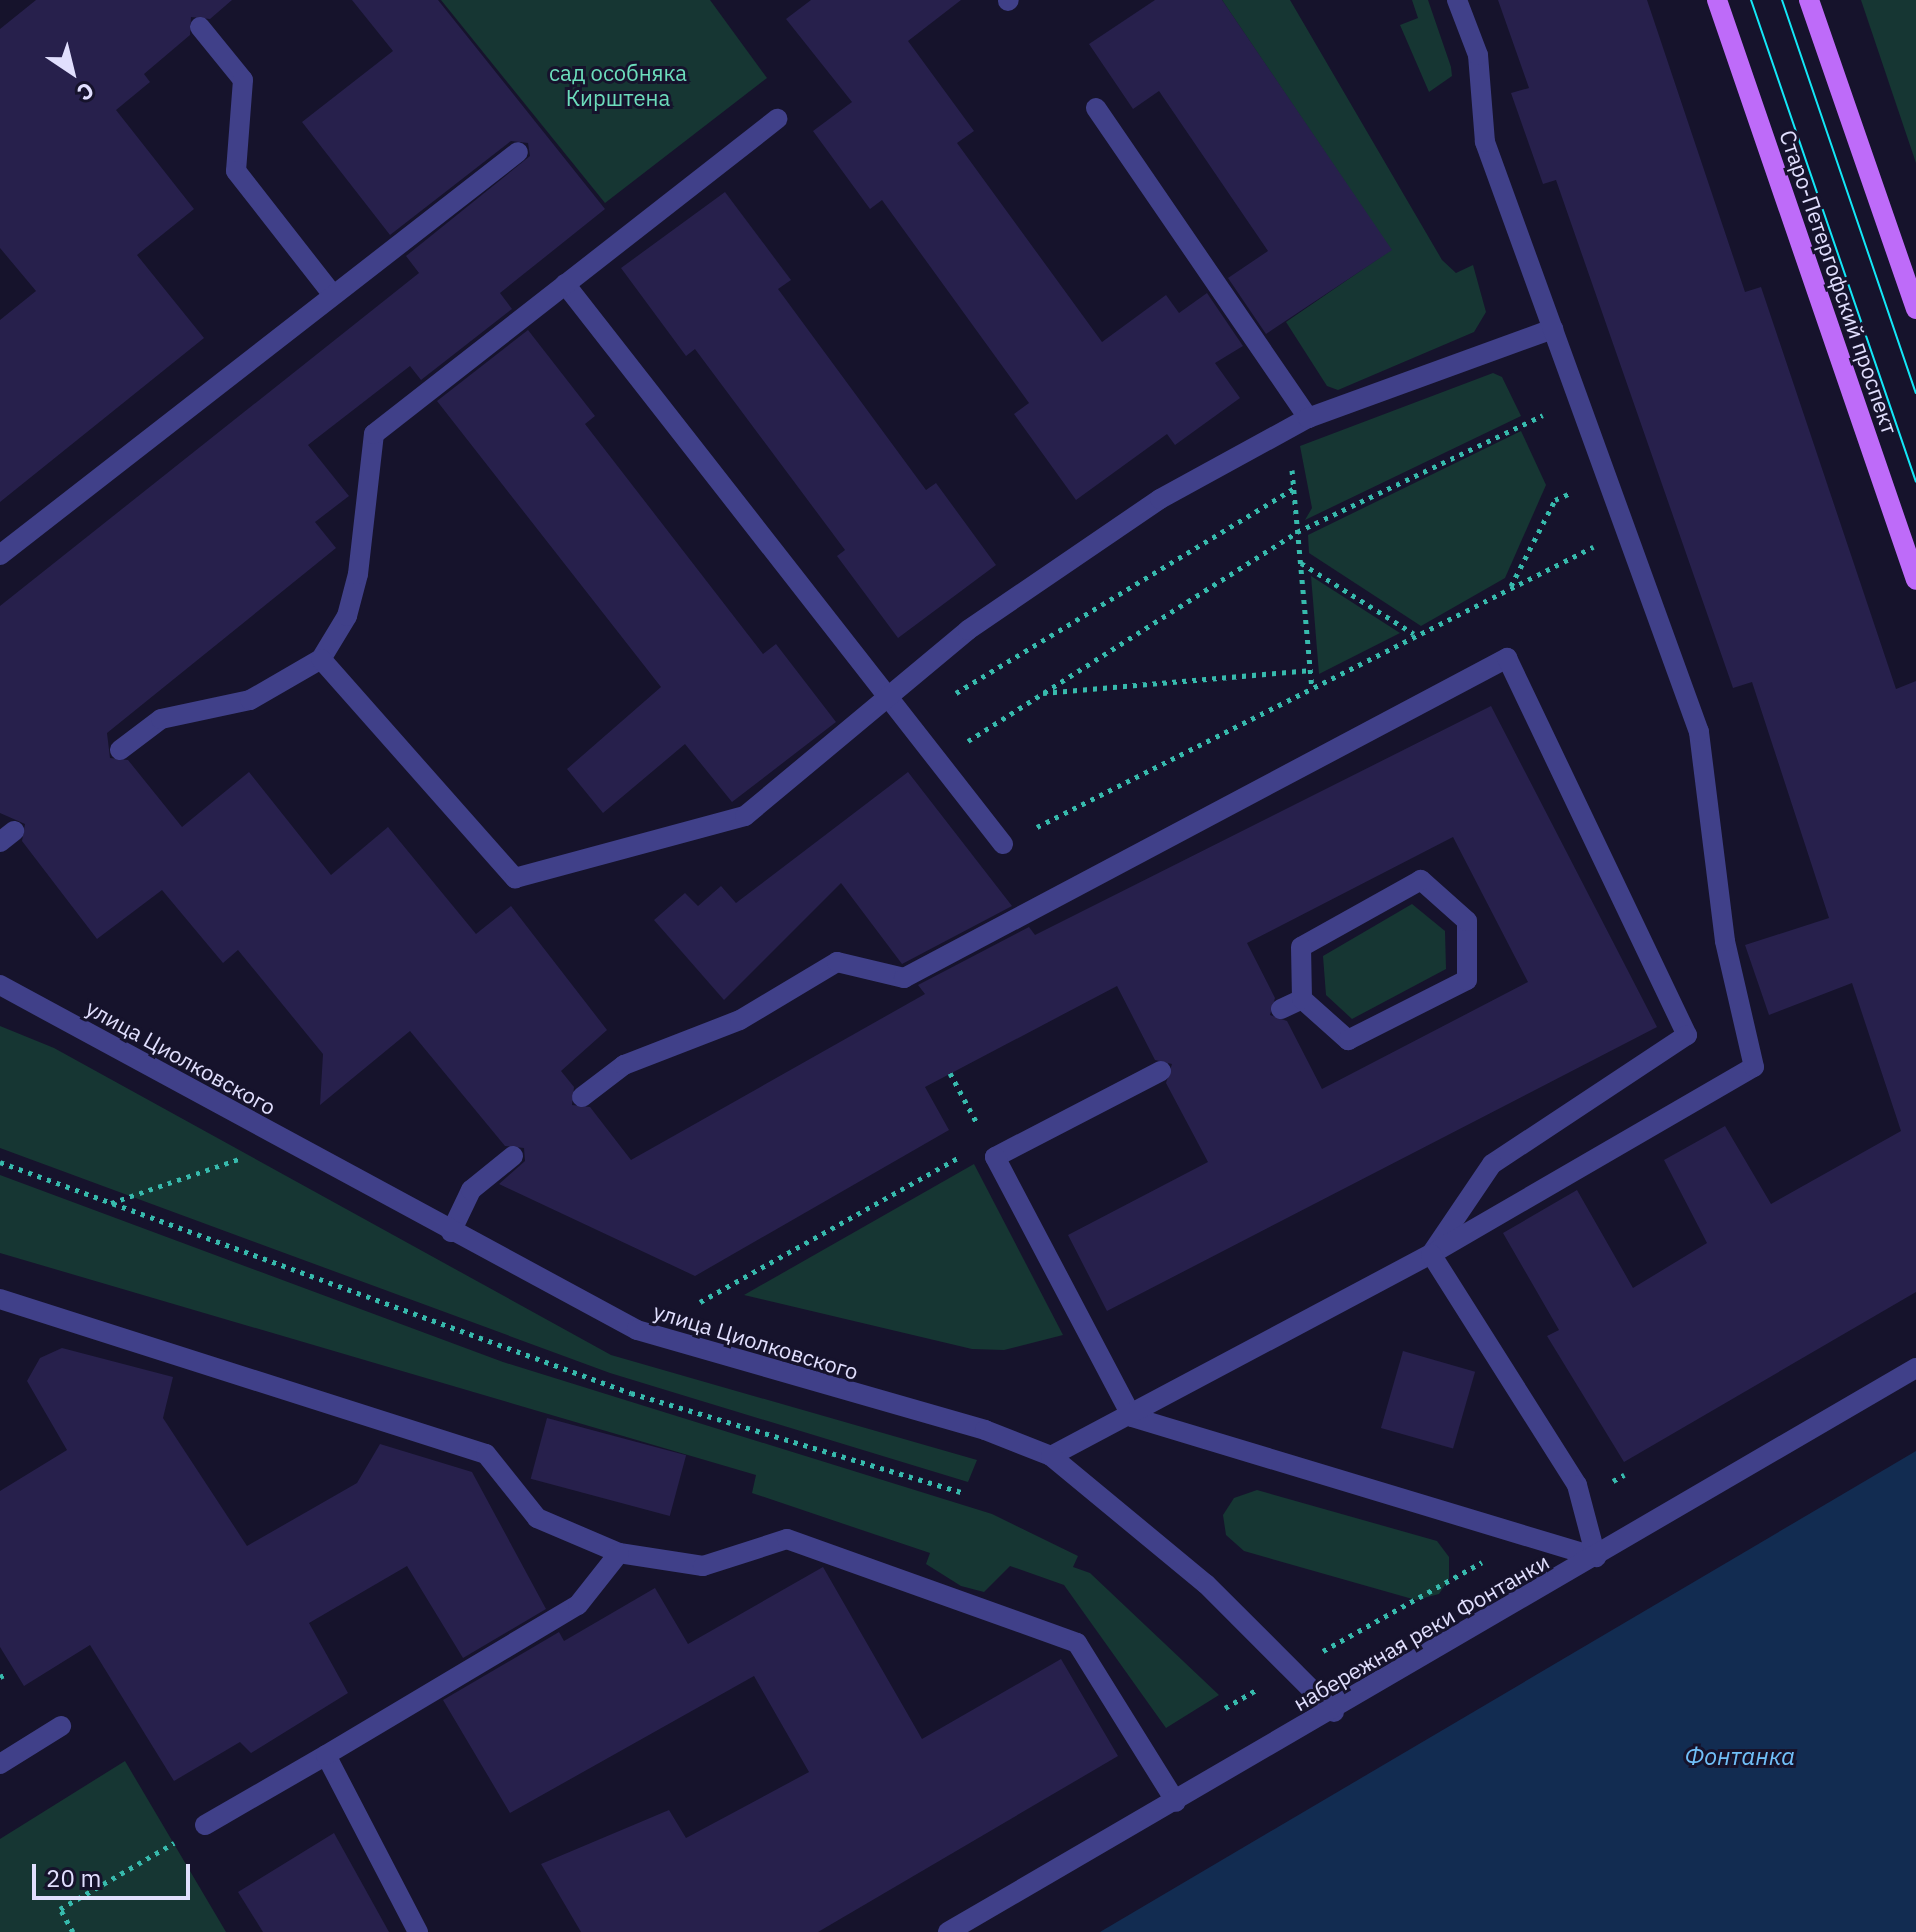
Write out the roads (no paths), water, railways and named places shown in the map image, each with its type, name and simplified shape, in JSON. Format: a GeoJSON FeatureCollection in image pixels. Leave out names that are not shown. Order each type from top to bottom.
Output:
{"type":"FeatureCollection","features":[{"type":"Feature","properties":{"kind":"main road","name":"Старо-Петергофский проспект"},"geometry":{"type":"LineString","coordinates":[[1717,0],[1916,580]]}},
{"type":"Feature","properties":{"kind":"main road"},"geometry":{"type":"LineString","coordinates":[[1809,0],[1909,266],[1916,309]]}},
{"type":"Feature","properties":{"kind":"street"},"geometry":{"type":"LineString","coordinates":[[1051,1456],[1132,1417],[1431,1254],[1754,1067],[1725,941],[1699,732],[1485,142],[1478,55],[1457,0]]}},
{"type":"Feature","properties":{"kind":"street"},"geometry":{"type":"LineString","coordinates":[[200,27],[243,80],[236,171],[333,295]]}},
{"type":"Feature","properties":{"kind":"street"},"geometry":{"type":"LineString","coordinates":[[1096,108],[1308,418]]}},
{"type":"Feature","properties":{"kind":"street"},"geometry":{"type":"LineString","coordinates":[[120,750],[161,719],[250,700],[321,659],[347,616],[358,574],[374,434],[777,119]]}},
{"type":"Feature","properties":{"kind":"street"},"geometry":{"type":"LineString","coordinates":[[0,555],[518,152]]}},
{"type":"Feature","properties":{"kind":"street"},"geometry":{"type":"LineString","coordinates":[[565,284],[1003,844]]}},
{"type":"Feature","properties":{"kind":"street"},"geometry":{"type":"LineString","coordinates":[[321,659],[515,878],[745,816],[968,630],[1160,499],[1308,418],[1553,329]]}},
{"type":"Feature","properties":{"kind":"street"},"geometry":{"type":"LineString","coordinates":[[582,1097],[624,1065],[740,1020],[837,962],[904,978],[1507,658],[1687,1035],[1492,1164],[1431,1254]]}},
{"type":"Feature","properties":{"kind":"street"},"geometry":{"type":"LineString","coordinates":[[1421,880],[1467,921],[1467,980],[1348,1040],[1302,999],[1301,947],[1421,880]]}},
{"type":"Feature","properties":{"kind":"street","name":"улица Циолковского"},"geometry":{"type":"LineString","coordinates":[[0,985],[451,1232],[679,1347],[985,1430],[1051,1456],[1206,1584],[1334,1712]]}},
{"type":"Feature","properties":{"kind":"street"},"geometry":{"type":"LineString","coordinates":[[1281,1009],[1302,999]]}},
{"type":"Feature","properties":{"kind":"street"},"geometry":{"type":"LineString","coordinates":[[1161,1071],[995,1157],[1132,1417],[1596,1557]]}},
{"type":"Feature","properties":{"kind":"street"},"geometry":{"type":"LineString","coordinates":[[451,1232],[471,1190],[513,1156]]}},
{"type":"Feature","properties":{"kind":"street"},"geometry":{"type":"LineString","coordinates":[[1431,1254],[1582,1500],[1596,1557]]}},
{"type":"Feature","properties":{"kind":"street"},"geometry":{"type":"LineString","coordinates":[[0,1299],[486,1454],[537,1518],[619,1553],[703,1566],[787,1539],[1077,1643],[1176,1802]]}},
{"type":"Feature","properties":{"kind":"street","name":"набережная реки Фонтанки"},"geometry":{"type":"LineString","coordinates":[[948,1932],[1334,1712],[1916,1368]]}},
{"type":"Feature","properties":{"kind":"street"},"geometry":{"type":"LineString","coordinates":[[205,1825],[578,1605],[619,1553]]}},
{"type":"Feature","properties":{"kind":"street"},"geometry":{"type":"LineString","coordinates":[[0,1764],[61,1726]]}},
{"type":"Feature","properties":{"kind":"street"},"geometry":{"type":"LineString","coordinates":[[326,1755],[418,1932]]}},
{"type":"Feature","properties":{"kind":"water","name":"Фонтанка"},"geometry":{"type":"Polygon","coordinates":[[[1916,1451],[1916,1932],[1100,1932],[1916,1451]]]}},
{"type":"Feature","properties":{"kind":"tram line"},"geometry":{"type":"LineString","coordinates":[[1751,0],[1916,482]]}},
{"type":"Feature","properties":{"kind":"tram line"},"geometry":{"type":"LineString","coordinates":[[1782,0],[1916,393]]}},
{"type":"Feature","properties":{"kind":"park label","name":"сад особняка Кирштена"},"geometry":{"type":"Point","coordinates":[618,84]}}]}
